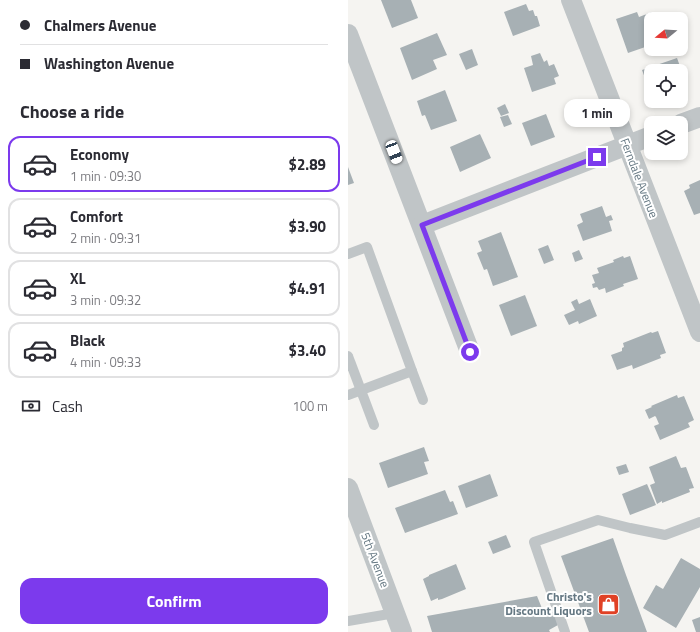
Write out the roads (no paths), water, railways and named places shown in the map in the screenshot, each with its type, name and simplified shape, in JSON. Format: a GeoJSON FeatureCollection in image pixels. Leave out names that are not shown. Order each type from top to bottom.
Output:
{"type":"FeatureCollection","features":[{"type":"Feature","properties":{"kind":"street","name":"Ferndale Avenue"},"geometry":{"type":"LineString","coordinates":[[571,0],[626,146],[700,332]]}},
{"type":"Feature","properties":{"kind":"street"},"geometry":{"type":"LineString","coordinates":[[348,34],[470,352]]}},
{"type":"Feature","properties":{"kind":"street"},"geometry":{"type":"LineString","coordinates":[[688,121],[700,117]]}},
{"type":"Feature","properties":{"kind":"street"},"geometry":{"type":"LineString","coordinates":[[422,225],[644,139]]}},
{"type":"Feature","properties":{"kind":"street","name":"5th Avenue"},"geometry":{"type":"LineString","coordinates":[[348,488],[402,632]]}},
{"type":"Feature","properties":{"kind":"lane"},"geometry":{"type":"LineString","coordinates":[[348,254],[367,247],[423,400]]}},
{"type":"Feature","properties":{"kind":"lane"},"geometry":{"type":"LineString","coordinates":[[348,356],[374,425]]}},
{"type":"Feature","properties":{"kind":"lane"},"geometry":{"type":"LineString","coordinates":[[348,395],[412,371]]}},
{"type":"Feature","properties":{"kind":"lane"},"geometry":{"type":"LineString","coordinates":[[565,632],[534,542],[598,520],[665,535],[700,522]]}},
{"type":"Feature","properties":{"kind":"lane"},"geometry":{"type":"LineString","coordinates":[[348,621],[395,613]]}},
{"type":"Feature","properties":{"kind":"place","name":"Christo's Discount Liquors"},"geometry":{"type":"Point","coordinates":[608,604]}}]}
